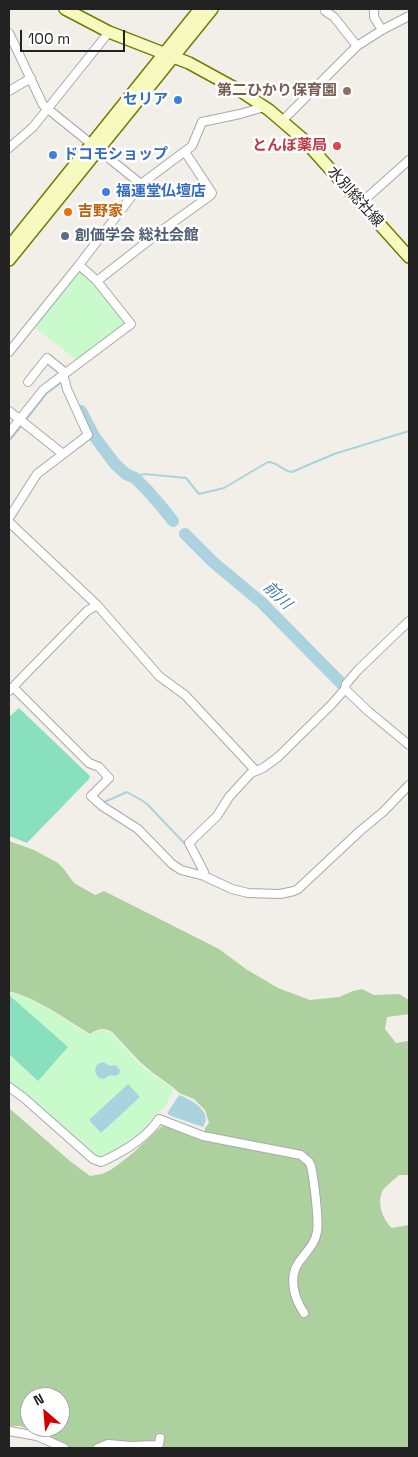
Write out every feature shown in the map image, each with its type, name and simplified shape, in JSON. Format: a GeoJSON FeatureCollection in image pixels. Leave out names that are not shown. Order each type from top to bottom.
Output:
{"type":"FeatureCollection","features":[{"type":"Feature","properties":{"kind":"street","name":"水別総社線"},"geometry":{"type":"LineString","coordinates":[[65,9],[110,32],[189,63],[242,92],[264,107],[304,140],[409,257]]}},
{"type":"Feature","properties":{"kind":"street"},"geometry":{"type":"LineString","coordinates":[[9,260],[95,146],[168,55],[199,9]]}},
{"type":"Feature","properties":{"kind":"street"},"geometry":{"type":"LineString","coordinates":[[168,55],[212,9]]}},
{"type":"Feature","properties":{"kind":"street"},"geometry":{"type":"LineString","coordinates":[[374,9],[374,17],[382,30]]}},
{"type":"Feature","properties":{"kind":"street"},"geometry":{"type":"LineString","coordinates":[[325,11],[334,17],[357,46]]}},
{"type":"Feature","properties":{"kind":"street"},"geometry":{"type":"LineString","coordinates":[[282,121],[357,46],[409,16]]}},
{"type":"Feature","properties":{"kind":"street"},"geometry":{"type":"LineString","coordinates":[[9,148],[33,127],[110,32]]}},
{"type":"Feature","properties":{"kind":"street"},"geometry":{"type":"LineString","coordinates":[[9,33],[43,105],[141,184]]}},
{"type":"Feature","properties":{"kind":"street"},"geometry":{"type":"LineString","coordinates":[[9,91],[31,78]]}},
{"type":"Feature","properties":{"kind":"street"},"geometry":{"type":"LineString","coordinates":[[9,352],[141,184],[192,146],[202,122],[264,107]]}},
{"type":"Feature","properties":{"kind":"street"},"geometry":{"type":"LineString","coordinates":[[9,246],[95,146]]}},
{"type":"Feature","properties":{"kind":"street"},"geometry":{"type":"LineString","coordinates":[[97,281],[211,195],[212,193],[185,152]]}},
{"type":"Feature","properties":{"kind":"street"},"geometry":{"type":"LineString","coordinates":[[360,203],[409,160]]}},
{"type":"Feature","properties":{"kind":"street"},"geometry":{"type":"LineString","coordinates":[[9,434],[22,422],[43,390],[64,379],[131,324],[97,281],[79,264]]}},
{"type":"Feature","properties":{"kind":"street"},"geometry":{"type":"LineString","coordinates":[[28,382],[47,358],[62,370],[67,389],[88,435],[37,474],[9,521],[97,605],[159,676],[185,695],[256,771]]}},
{"type":"Feature","properties":{"kind":"street"},"geometry":{"type":"LineString","coordinates":[[9,411],[63,454]]}},
{"type":"Feature","properties":{"kind":"street"},"geometry":{"type":"LineString","coordinates":[[97,605],[87,611],[11,689],[89,763],[99,767],[109,778],[90,796],[138,829],[176,867],[248,893],[280,894],[294,891],[360,830],[388,808],[409,785]]}},
{"type":"Feature","properties":{"kind":"street"},"geometry":{"type":"LineString","coordinates":[[204,872],[189,843],[217,816],[229,797],[244,780],[251,773],[268,766],[278,757],[332,704],[358,670],[409,621]]}},
{"type":"Feature","properties":{"kind":"street"},"geometry":{"type":"LineString","coordinates":[[345,689],[409,745]]}},
{"type":"Feature","properties":{"kind":"street"},"geometry":{"type":"LineString","coordinates":[[9,1087],[93,1159],[102,1162],[145,1137],[159,1119],[203,1136],[301,1155],[309,1162],[312,1172],[317,1223],[315,1239],[294,1270],[293,1279],[298,1301],[304,1313]]}},
{"type":"Feature","properties":{"kind":"street"},"geometry":{"type":"LineString","coordinates":[[9,1431],[36,1436],[64,1448]]}},
{"type":"Feature","properties":{"kind":"street"},"geometry":{"type":"LineString","coordinates":[[98,1448],[108,1444],[131,1446],[156,1445],[159,1444],[160,1438]]}},
{"type":"Feature","properties":{"kind":"green space"},"geometry":{"type":"Polygon","coordinates":[[[77,270],[81,270],[88,276],[127,321],[127,325],[78,361],[33,326],[77,270]]]}},
{"type":"Feature","properties":{"kind":"green space"},"geometry":{"type":"Polygon","coordinates":[[[19,708],[90,776],[27,843],[9,836],[9,717],[19,708]]]}},
{"type":"Feature","properties":{"kind":"green space"},"geometry":{"type":"Polygon","coordinates":[[[9,841],[34,850],[58,863],[74,883],[95,895],[104,891],[219,949],[246,969],[278,988],[310,1000],[339,997],[362,989],[374,995],[399,994],[409,1000],[409,1014],[387,1017],[385,1029],[396,1043],[409,1042],[409,1175],[399,1175],[390,1183],[382,1192],[380,1202],[384,1216],[392,1228],[409,1225],[409,1448],[57,1448],[44,1443],[41,1437],[70,1437],[70,1387],[20,1387],[20,1426],[9,1426],[9,1108],[90,1176],[102,1174],[117,1166],[162,1126],[204,1141],[205,1128],[209,1123],[205,1110],[194,1099],[179,1093],[153,1073],[112,1032],[101,1029],[90,1034],[61,1015],[20,994],[9,991],[9,841]]]}},
{"type":"Feature","properties":{"kind":"green space"},"geometry":{"type":"Polygon","coordinates":[[[9,992],[40,1005],[89,1035],[102,1030],[108,1031],[139,1064],[172,1088],[173,1091],[165,1107],[156,1114],[140,1136],[106,1156],[98,1157],[9,1082],[9,992]]]}},
{"type":"Feature","properties":{"kind":"green space"},"geometry":{"type":"Polygon","coordinates":[[[9,995],[68,1047],[38,1081],[9,1054],[9,995]]]}},
{"type":"Feature","properties":{"kind":"water"},"geometry":{"type":"Polygon","coordinates":[[[103,1062],[110,1066],[117,1066],[120,1070],[119,1074],[115,1076],[110,1075],[104,1079],[99,1078],[95,1069],[96,1066],[103,1062]]]}},
{"type":"Feature","properties":{"kind":"water"},"geometry":{"type":"Polygon","coordinates":[[[128,1084],[140,1097],[101,1133],[89,1120],[128,1084]]]}},
{"type":"Feature","properties":{"kind":"water"},"geometry":{"type":"Polygon","coordinates":[[[179,1095],[189,1099],[203,1111],[206,1121],[203,1127],[168,1114],[179,1095]]]}},
{"type":"Feature","properties":{"kind":"waterway"},"geometry":{"type":"LineString","coordinates":[[26,420],[47,393],[62,382]]}},
{"type":"Feature","properties":{"kind":"waterway","name":"前川"},"geometry":{"type":"LineString","coordinates":[[81,411],[94,436],[115,464],[126,474],[135,478],[173,521]]}},
{"type":"Feature","properties":{"kind":"waterway"},"geometry":{"type":"LineString","coordinates":[[9,441],[23,424]]}},
{"type":"Feature","properties":{"kind":"waterway"},"geometry":{"type":"LineString","coordinates":[[132,477],[145,474],[186,478],[199,494],[224,488],[268,462],[275,463],[285,470],[292,472],[334,454],[409,431]]}},
{"type":"Feature","properties":{"kind":"waterway"},"geometry":{"type":"LineString","coordinates":[[60,461],[94,436]]}},
{"type":"Feature","properties":{"kind":"waterway","name":"前川"},"geometry":{"type":"LineString","coordinates":[[185,534],[213,562],[261,602],[342,684]]}},
{"type":"Feature","properties":{"kind":"waterway"},"geometry":{"type":"LineString","coordinates":[[102,803],[127,792],[148,805],[186,845]]}},
{"type":"Feature","properties":{"kind":"place","name":"第二ひかり保育園"},"geometry":{"type":"Point","coordinates":[347,91]}},
{"type":"Feature","properties":{"kind":"place","name":"セリア"},"geometry":{"type":"Point","coordinates":[178,100]}},
{"type":"Feature","properties":{"kind":"place","name":"とんぼ薬局"},"geometry":{"type":"Point","coordinates":[337,146]}},
{"type":"Feature","properties":{"kind":"place","name":"ドコモショップ"},"geometry":{"type":"Point","coordinates":[53,155]}},
{"type":"Feature","properties":{"kind":"place","name":"福運堂仏壇店"},"geometry":{"type":"Point","coordinates":[106,192]}},
{"type":"Feature","properties":{"kind":"place","name":"吉野家"},"geometry":{"type":"Point","coordinates":[68,212]}},
{"type":"Feature","properties":{"kind":"place","name":"創価学会 総社会館"},"geometry":{"type":"Point","coordinates":[65,236]}}]}
